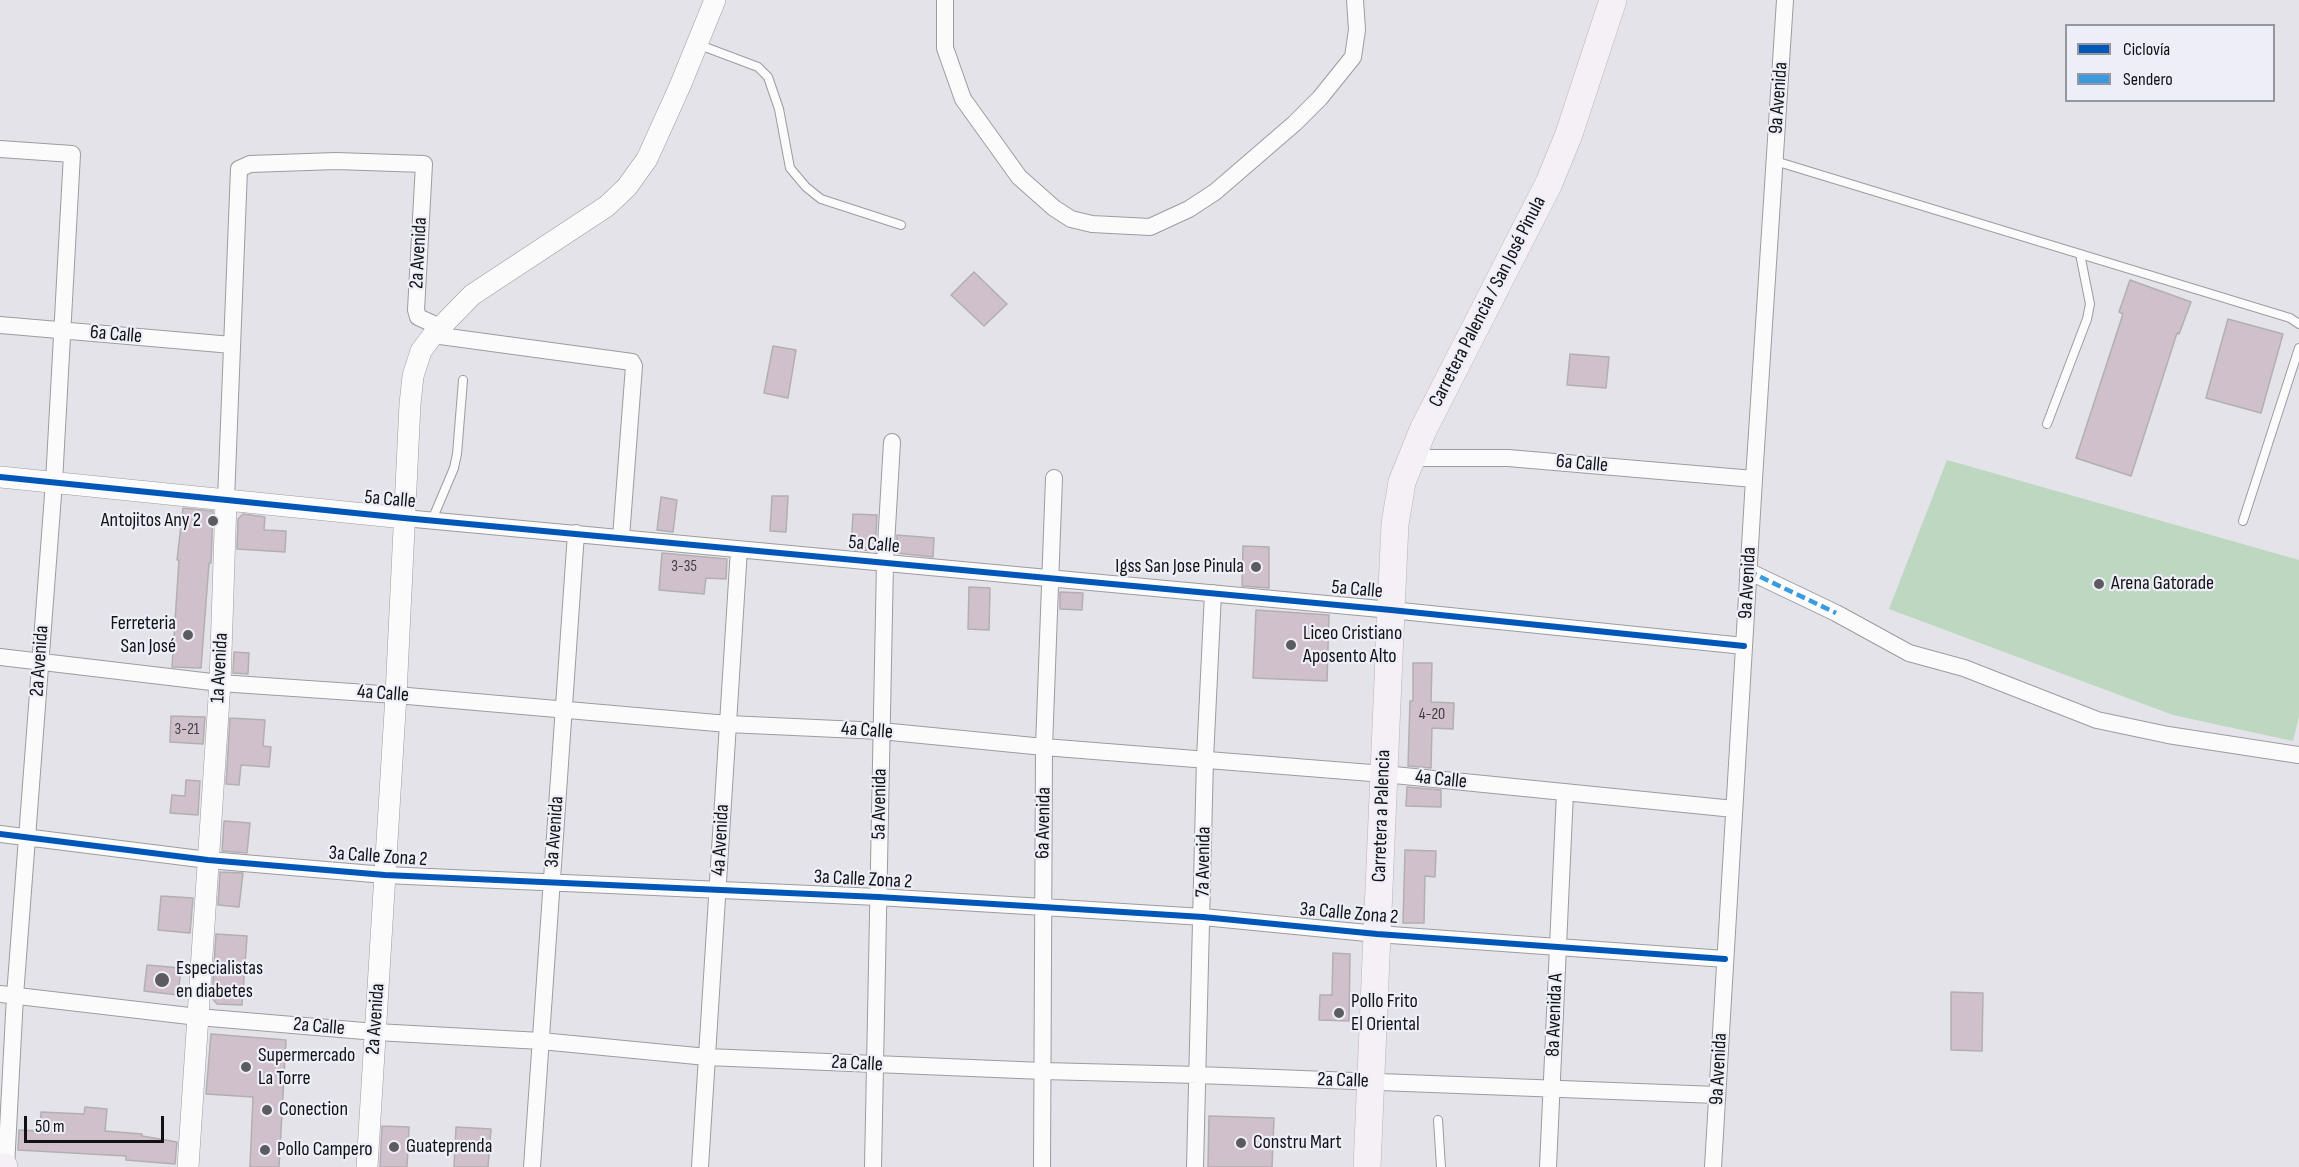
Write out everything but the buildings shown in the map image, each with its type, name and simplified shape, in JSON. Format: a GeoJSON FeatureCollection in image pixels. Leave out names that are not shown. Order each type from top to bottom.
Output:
{"type":"FeatureCollection","features":[{"type":"Feature","properties":{"kind":"main road","name":"Carretera Palencia / San José Pinula"},"geometry":{"type":"LineString","coordinates":[[1391,610],[1395,524],[1401,482],[1433,409],[1549,183],[1569,134],[1613,0]]}},
{"type":"Feature","properties":{"kind":"main road","name":"Carretera a Palencia"},"geometry":{"type":"LineString","coordinates":[[1367,1167],[1391,610]]}},
{"type":"Feature","properties":{"kind":"street","name":"2a Avenida"},"geometry":{"type":"LineString","coordinates":[[367,1167],[413,376],[422,351],[437,331],[472,295],[607,206],[627,188],[647,159],[715,0]]}},
{"type":"Feature","properties":{"kind":"street"},"geometry":{"type":"LineString","coordinates":[[945,0],[945,48],[963,99],[1019,177],[1054,208],[1071,219],[1092,224],[1150,227],[1189,209],[1215,192],[1295,123],[1320,98],[1353,57],[1357,30],[1356,0]]}},
{"type":"Feature","properties":{"kind":"street","name":"9a Avenida"},"geometry":{"type":"LineString","coordinates":[[1713,1167],[1785,0]]}},
{"type":"Feature","properties":{"kind":"street","name":"2a Avenida"},"geometry":{"type":"LineString","coordinates":[[0,149],[72,154],[54,482],[27,837],[8,995],[3,1167]]}},
{"type":"Feature","properties":{"kind":"street","name":"2a Avenida"},"geometry":{"type":"LineString","coordinates":[[239,169],[250,164],[336,161],[424,164],[416,310],[418,317],[437,331]]}},
{"type":"Feature","properties":{"kind":"street","name":"1a Avenida"},"geometry":{"type":"LineString","coordinates":[[188,1167],[220,683],[239,169]]}},
{"type":"Feature","properties":{"kind":"street","name":"6a Calle"},"geometry":{"type":"LineString","coordinates":[[0,325],[232,345]]}},
{"type":"Feature","properties":{"kind":"street"},"geometry":{"type":"LineString","coordinates":[[437,331],[632,362],[634,366],[621,537]]}},
{"type":"Feature","properties":{"kind":"street","name":"5a Avenida"},"geometry":{"type":"LineString","coordinates":[[873,1167],[885,562],[892,442]]}},
{"type":"Feature","properties":{"kind":"street","name":"6a Calle"},"geometry":{"type":"LineString","coordinates":[[1410,458],[1508,458],[1754,479]]}},
{"type":"Feature","properties":{"kind":"street","name":"5a Calle"},"geometry":{"type":"LineString","coordinates":[[0,477],[404,518],[1391,610],[1744,646]]}},
{"type":"Feature","properties":{"kind":"street","name":"6a Avenida"},"geometry":{"type":"LineString","coordinates":[[1042,1167],[1044,747],[1054,478]]}},
{"type":"Feature","properties":{"kind":"street","name":"3a Avenida"},"geometry":{"type":"LineString","coordinates":[[532,1167],[576,533]]}},
{"type":"Feature","properties":{"kind":"street","name":"4a Avenida"},"geometry":{"type":"LineString","coordinates":[[700,1167],[739,549]]}},
{"type":"Feature","properties":{"kind":"street"},"geometry":{"type":"LineString","coordinates":[[1748,571],[1836,613],[1909,653],[1964,668],[2097,720],[2168,735],[2299,755]]}},
{"type":"Feature","properties":{"kind":"street","name":"7a Avenida"},"geometry":{"type":"LineString","coordinates":[[1195,1167],[1203,917],[1205,759],[1213,593]]}},
{"type":"Feature","properties":{"kind":"street","name":"4a Calle"},"geometry":{"type":"LineString","coordinates":[[0,657],[220,683],[396,695],[728,724],[882,731],[1044,747],[1384,774],[1734,809]]}},
{"type":"Feature","properties":{"kind":"street","name":"8a Avenida A"},"geometry":{"type":"LineString","coordinates":[[1548,1167],[1565,792]]}},
{"type":"Feature","properties":{"kind":"street","name":"3a Calle Zona 2"},"geometry":{"type":"LineString","coordinates":[[0,834],[208,860],[385,875],[878,897],[1203,917],[1377,934],[1725,959]]}},
{"type":"Feature","properties":{"kind":"street","name":"2a Calle"},"geometry":{"type":"LineString","coordinates":[[8,995],[198,1017],[376,1032],[541,1041],[707,1057],[1717,1095]]}},
{"type":"Feature","properties":{"kind":"lane"},"geometry":{"type":"LineString","coordinates":[[697,44],[758,67],[768,77],[779,109],[790,168],[806,188],[821,199],[901,225]]}},
{"type":"Feature","properties":{"kind":"lane"},"geometry":{"type":"LineString","coordinates":[[1775,161],[2290,318],[2299,324]]}},
{"type":"Feature","properties":{"kind":"lane"},"geometry":{"type":"LineString","coordinates":[[2047,424],[2088,319],[2091,304],[2080,254]]}},
{"type":"Feature","properties":{"kind":"lane"},"geometry":{"type":"LineString","coordinates":[[2243,520],[2299,348]]}},
{"type":"Feature","properties":{"kind":"lane"},"geometry":{"type":"LineString","coordinates":[[432,520],[458,454],[464,380]]}},
{"type":"Feature","properties":{"kind":"lane"},"geometry":{"type":"LineString","coordinates":[[1438,1120],[1441,1167]]}},
{"type":"Feature","properties":{"kind":"green space","name":"Arena Gatorade"},"geometry":{"type":"Polygon","coordinates":[[[1947,460],[2299,560],[2299,716],[2293,741],[2173,715],[1889,609],[1947,460]]]}},
{"type":"Feature","properties":{"kind":"marked path"},"geometry":{"type":"LineString","coordinates":[[1748,571],[1836,613]]}},
{"type":"Feature","properties":{"kind":"cycle path"},"geometry":{"type":"LineString","coordinates":[[0,477],[404,518],[1391,610],[1744,646]]}},
{"type":"Feature","properties":{"kind":"cycle path"},"geometry":{"type":"LineString","coordinates":[[0,834],[208,860],[385,875],[878,897],[1203,917],[1377,934],[1725,959]]}},
{"type":"Feature","properties":{"kind":"place","name":"Antojitos Any 2"},"geometry":{"type":"Point","coordinates":[213,521]}},
{"type":"Feature","properties":{"kind":"place","name":"Igss San Jose Pinula"},"geometry":{"type":"Point","coordinates":[1256,567]}},
{"type":"Feature","properties":{"kind":"place","name":"Arena Gatorade"},"geometry":{"type":"Point","coordinates":[2099,584]}},
{"type":"Feature","properties":{"kind":"place","name":"Ferreteria San José"},"geometry":{"type":"Point","coordinates":[188,635]}},
{"type":"Feature","properties":{"kind":"place","name":"Liceo Cristiano Aposento Alto"},"geometry":{"type":"Point","coordinates":[1291,645]}},
{"type":"Feature","properties":{"kind":"place","name":"Especialistas en diabetes"},"geometry":{"type":"Point","coordinates":[162,980]}},
{"type":"Feature","properties":{"kind":"place","name":"Pollo Frito El Oriental"},"geometry":{"type":"Point","coordinates":[1339,1013]}},
{"type":"Feature","properties":{"kind":"place","name":"Supermercado La Torre"},"geometry":{"type":"Point","coordinates":[246,1067]}},
{"type":"Feature","properties":{"kind":"place","name":"Conection"},"geometry":{"type":"Point","coordinates":[267,1110]}},
{"type":"Feature","properties":{"kind":"place","name":"Constru Mart"},"geometry":{"type":"Point","coordinates":[1241,1143]}},
{"type":"Feature","properties":{"kind":"place","name":"Guateprenda"},"geometry":{"type":"Point","coordinates":[394,1147]}},
{"type":"Feature","properties":{"kind":"place","name":"Pollo Campero"},"geometry":{"type":"Point","coordinates":[265,1150]}}]}
